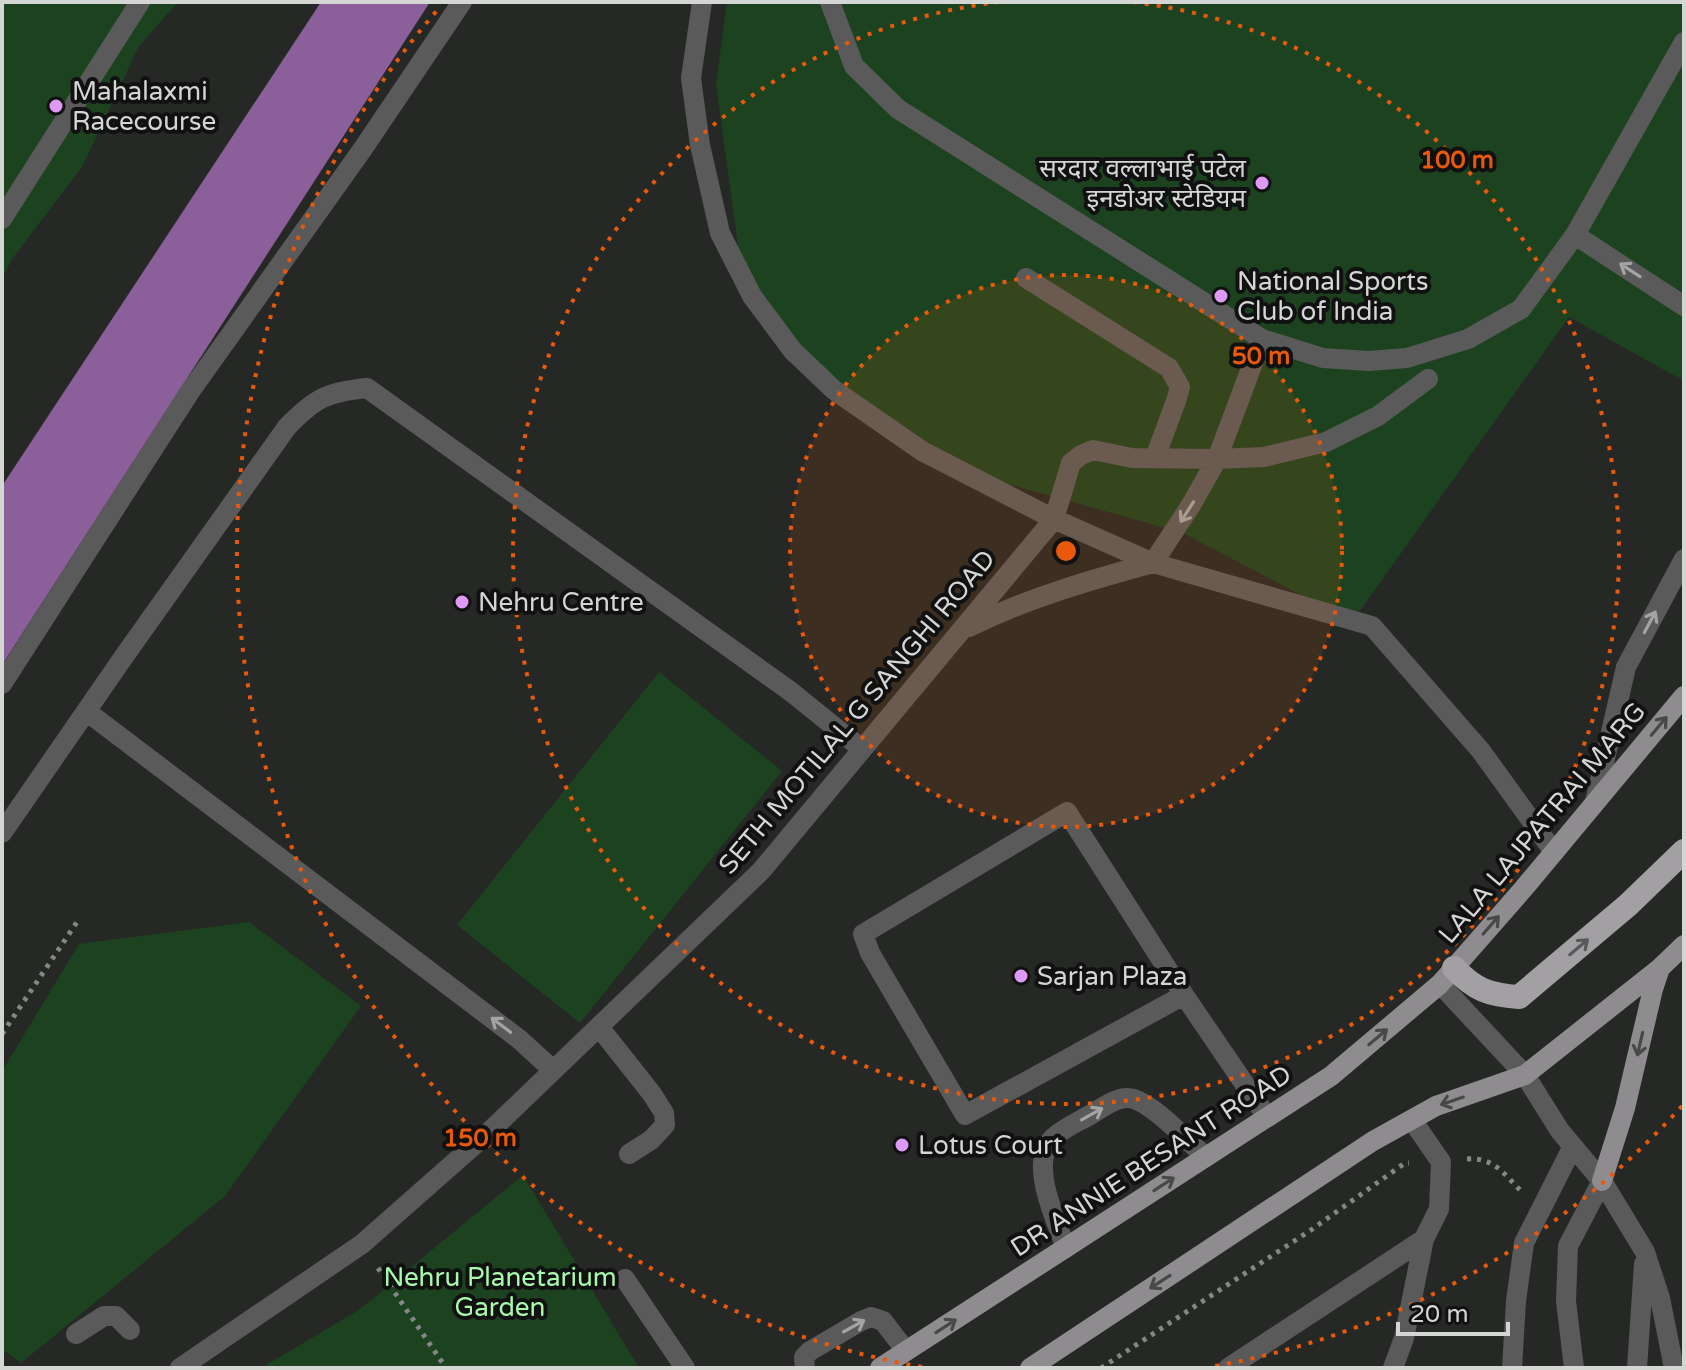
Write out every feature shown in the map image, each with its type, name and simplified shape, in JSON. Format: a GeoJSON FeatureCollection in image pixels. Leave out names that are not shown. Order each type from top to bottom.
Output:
{"type":"FeatureCollection","features":[{"type":"Feature","properties":{"kind":"highway"},"geometry":{"type":"LineString","coordinates":[[1447,976],[1465,980],[1480,990],[1499,996],[1519,997],[1628,905],[1684,851]]}},
{"type":"Feature","properties":{"kind":"main road","name":"LALA LAJPATRAI MARG"},"geometry":{"type":"LineString","coordinates":[[1447,976],[1684,696]]}},
{"type":"Feature","properties":{"kind":"main road"},"geometry":{"type":"LineString","coordinates":[[1030,1368],[1373,1141],[1436,1106],[1525,1075],[1660,968],[1684,945]]}},
{"type":"Feature","properties":{"kind":"main road"},"geometry":{"type":"LineString","coordinates":[[1602,1181],[1625,1108],[1660,968]]}},
{"type":"Feature","properties":{"kind":"main road","name":"DR ANNIE BESANT ROAD"},"geometry":{"type":"LineString","coordinates":[[880,1368],[1331,1076],[1447,976]]}},
{"type":"Feature","properties":{"kind":"street"},"geometry":{"type":"LineString","coordinates":[[2,219],[140,2]]}},
{"type":"Feature","properties":{"kind":"street"},"geometry":{"type":"LineString","coordinates":[[2,684],[189,393],[362,150],[462,2]]}},
{"type":"Feature","properties":{"kind":"street"},"geometry":{"type":"LineString","coordinates":[[702,2],[691,78],[700,145],[720,233],[752,296],[793,351],[834,390],[922,451],[1054,519],[1153,563],[1372,626],[1481,751],[1554,852]]}},
{"type":"Feature","properties":{"kind":"street"},"geometry":{"type":"LineString","coordinates":[[830,2],[854,66],[898,109],[1262,339],[1323,358],[1369,361],[1407,358],[1468,339],[1521,309],[1575,235],[1682,50]]}},
{"type":"Feature","properties":{"kind":"street"},"geometry":{"type":"LineString","coordinates":[[1575,235],[1684,306]]}},
{"type":"Feature","properties":{"kind":"street"},"geometry":{"type":"LineString","coordinates":[[1026,278],[1169,368],[1180,387],[1155,458]]}},
{"type":"Feature","properties":{"kind":"street"},"geometry":{"type":"LineString","coordinates":[[962,630],[1002,611],[1082,582],[1153,563],[1217,459],[1262,339]]}},
{"type":"Feature","properties":{"kind":"street"},"geometry":{"type":"LineString","coordinates":[[1054,519],[1071,463],[1093,450],[1132,458],[1264,457],[1326,442],[1378,416],[1428,379]]}},
{"type":"Feature","properties":{"kind":"street"},"geometry":{"type":"LineString","coordinates":[[2,833],[287,427],[321,397],[367,388],[790,691],[862,749]]}},
{"type":"Feature","properties":{"kind":"street","name":"SETH MOTILAL G SANGHI ROAD"},"geometry":{"type":"LineString","coordinates":[[180,1368],[362,1244],[489,1132],[761,871],[1054,519]]}},
{"type":"Feature","properties":{"kind":"street"},"geometry":{"type":"LineString","coordinates":[[1595,802],[1626,667],[1684,559]]}},
{"type":"Feature","properties":{"kind":"street"},"geometry":{"type":"LineString","coordinates":[[86,711],[519,1039],[553,1070]]}},
{"type":"Feature","properties":{"kind":"street"},"geometry":{"type":"LineString","coordinates":[[1184,995],[965,1115],[870,953],[863,934],[1067,812],[1184,995],[1267,1117]]}},
{"type":"Feature","properties":{"kind":"street"},"geometry":{"type":"LineString","coordinates":[[1447,976],[1525,1075],[1560,1131],[1602,1181],[1645,1252],[1660,1298],[1674,1368]]}},
{"type":"Feature","properties":{"kind":"street"},"geometry":{"type":"LineString","coordinates":[[599,1027],[664,1113],[665,1125],[651,1140],[629,1154]]}},
{"type":"Feature","properties":{"kind":"street"},"geometry":{"type":"LineString","coordinates":[[1066,1248],[1042,1169],[1047,1145],[1065,1129],[1124,1098],[1134,1099],[1158,1114],[1206,1157]]}},
{"type":"Feature","properties":{"kind":"street"},"geometry":{"type":"LineString","coordinates":[[1393,1368],[1404,1338],[1424,1239],[1439,1209],[1441,1162],[1412,1120]]}},
{"type":"Feature","properties":{"kind":"street"},"geometry":{"type":"LineString","coordinates":[[1512,1368],[1516,1301],[1524,1243],[1573,1146]]}},
{"type":"Feature","properties":{"kind":"street"},"geometry":{"type":"LineString","coordinates":[[1574,1368],[1566,1301],[1568,1246],[1602,1181]]}},
{"type":"Feature","properties":{"kind":"street"},"geometry":{"type":"LineString","coordinates":[[1228,1368],[1424,1239]]}},
{"type":"Feature","properties":{"kind":"street"},"geometry":{"type":"LineString","coordinates":[[1637,1368],[1645,1252]]}},
{"type":"Feature","properties":{"kind":"street"},"geometry":{"type":"LineString","coordinates":[[625,1279],[685,1368]]}},
{"type":"Feature","properties":{"kind":"street"},"geometry":{"type":"LineString","coordinates":[[76,1334],[104,1316],[116,1316],[130,1330]]}},
{"type":"Feature","properties":{"kind":"street"},"geometry":{"type":"LineString","coordinates":[[805,1368],[804,1357],[810,1351],[871,1317],[883,1321],[906,1351]]}},
{"type":"Feature","properties":{"kind":"path"},"geometry":{"type":"LineString","coordinates":[[2,1034],[77,922]]}},
{"type":"Feature","properties":{"kind":"path"},"geometry":{"type":"LineString","coordinates":[[1101,1368],[1311,1230],[1405,1163],[1473,1159],[1492,1162],[1541,1210]]}},
{"type":"Feature","properties":{"kind":"path"},"geometry":{"type":"LineString","coordinates":[[362,1244],[446,1368]]}},
{"type":"Feature","properties":{"kind":"green space","name":"Mahalaxmi Racecourse"},"geometry":{"type":"Polygon","coordinates":[[[2,2],[178,2],[139,46],[82,167],[12,259],[2,279],[2,2]]]}},
{"type":"Feature","properties":{"kind":"green space","name":"National Sports Club of India"},"geometry":{"type":"Polygon","coordinates":[[[727,2],[1684,2],[1684,381],[1569,317],[1352,622],[1183,533],[969,473],[837,403],[742,275],[716,84],[727,2]]]}},
{"type":"Feature","properties":{"kind":"green space"},"geometry":{"type":"Polygon","coordinates":[[[659,672],[782,771],[580,1023],[457,925],[659,672]]]}},
{"type":"Feature","properties":{"kind":"green space"},"geometry":{"type":"Polygon","coordinates":[[[249,922],[361,1006],[225,1196],[21,1363],[2,1349],[2,1071],[79,944],[249,922]]]}},
{"type":"Feature","properties":{"kind":"green space","name":"Nehru Planetarium Garden"},"geometry":{"type":"Polygon","coordinates":[[[523,1175],[639,1368],[261,1368],[359,1310],[523,1175]]]}},
{"type":"Feature","properties":{"kind":"shaded area"},"geometry":{"type":"Polygon","coordinates":[[[321,2],[430,2],[2,665],[2,486],[321,2]]]}},
{"type":"Feature","properties":{"kind":"place","name":"Mahalaxmi Racecourse"},"geometry":{"type":"Point","coordinates":[56,106]}},
{"type":"Feature","properties":{"kind":"place","name":"सरदार वल्लाभाई पटेल इनडोअर स्टेडियम"},"geometry":{"type":"Point","coordinates":[1262,183]}},
{"type":"Feature","properties":{"kind":"place","name":"National Sports Club of India"},"geometry":{"type":"Point","coordinates":[1221,296]}},
{"type":"Feature","properties":{"kind":"place","name":"Nehru Centre"},"geometry":{"type":"Point","coordinates":[462,602]}},
{"type":"Feature","properties":{"kind":"place","name":"Sarjan Plaza"},"geometry":{"type":"Point","coordinates":[1021,976]}},
{"type":"Feature","properties":{"kind":"place","name":"Lotus Court"},"geometry":{"type":"Point","coordinates":[902,1145]}}]}
